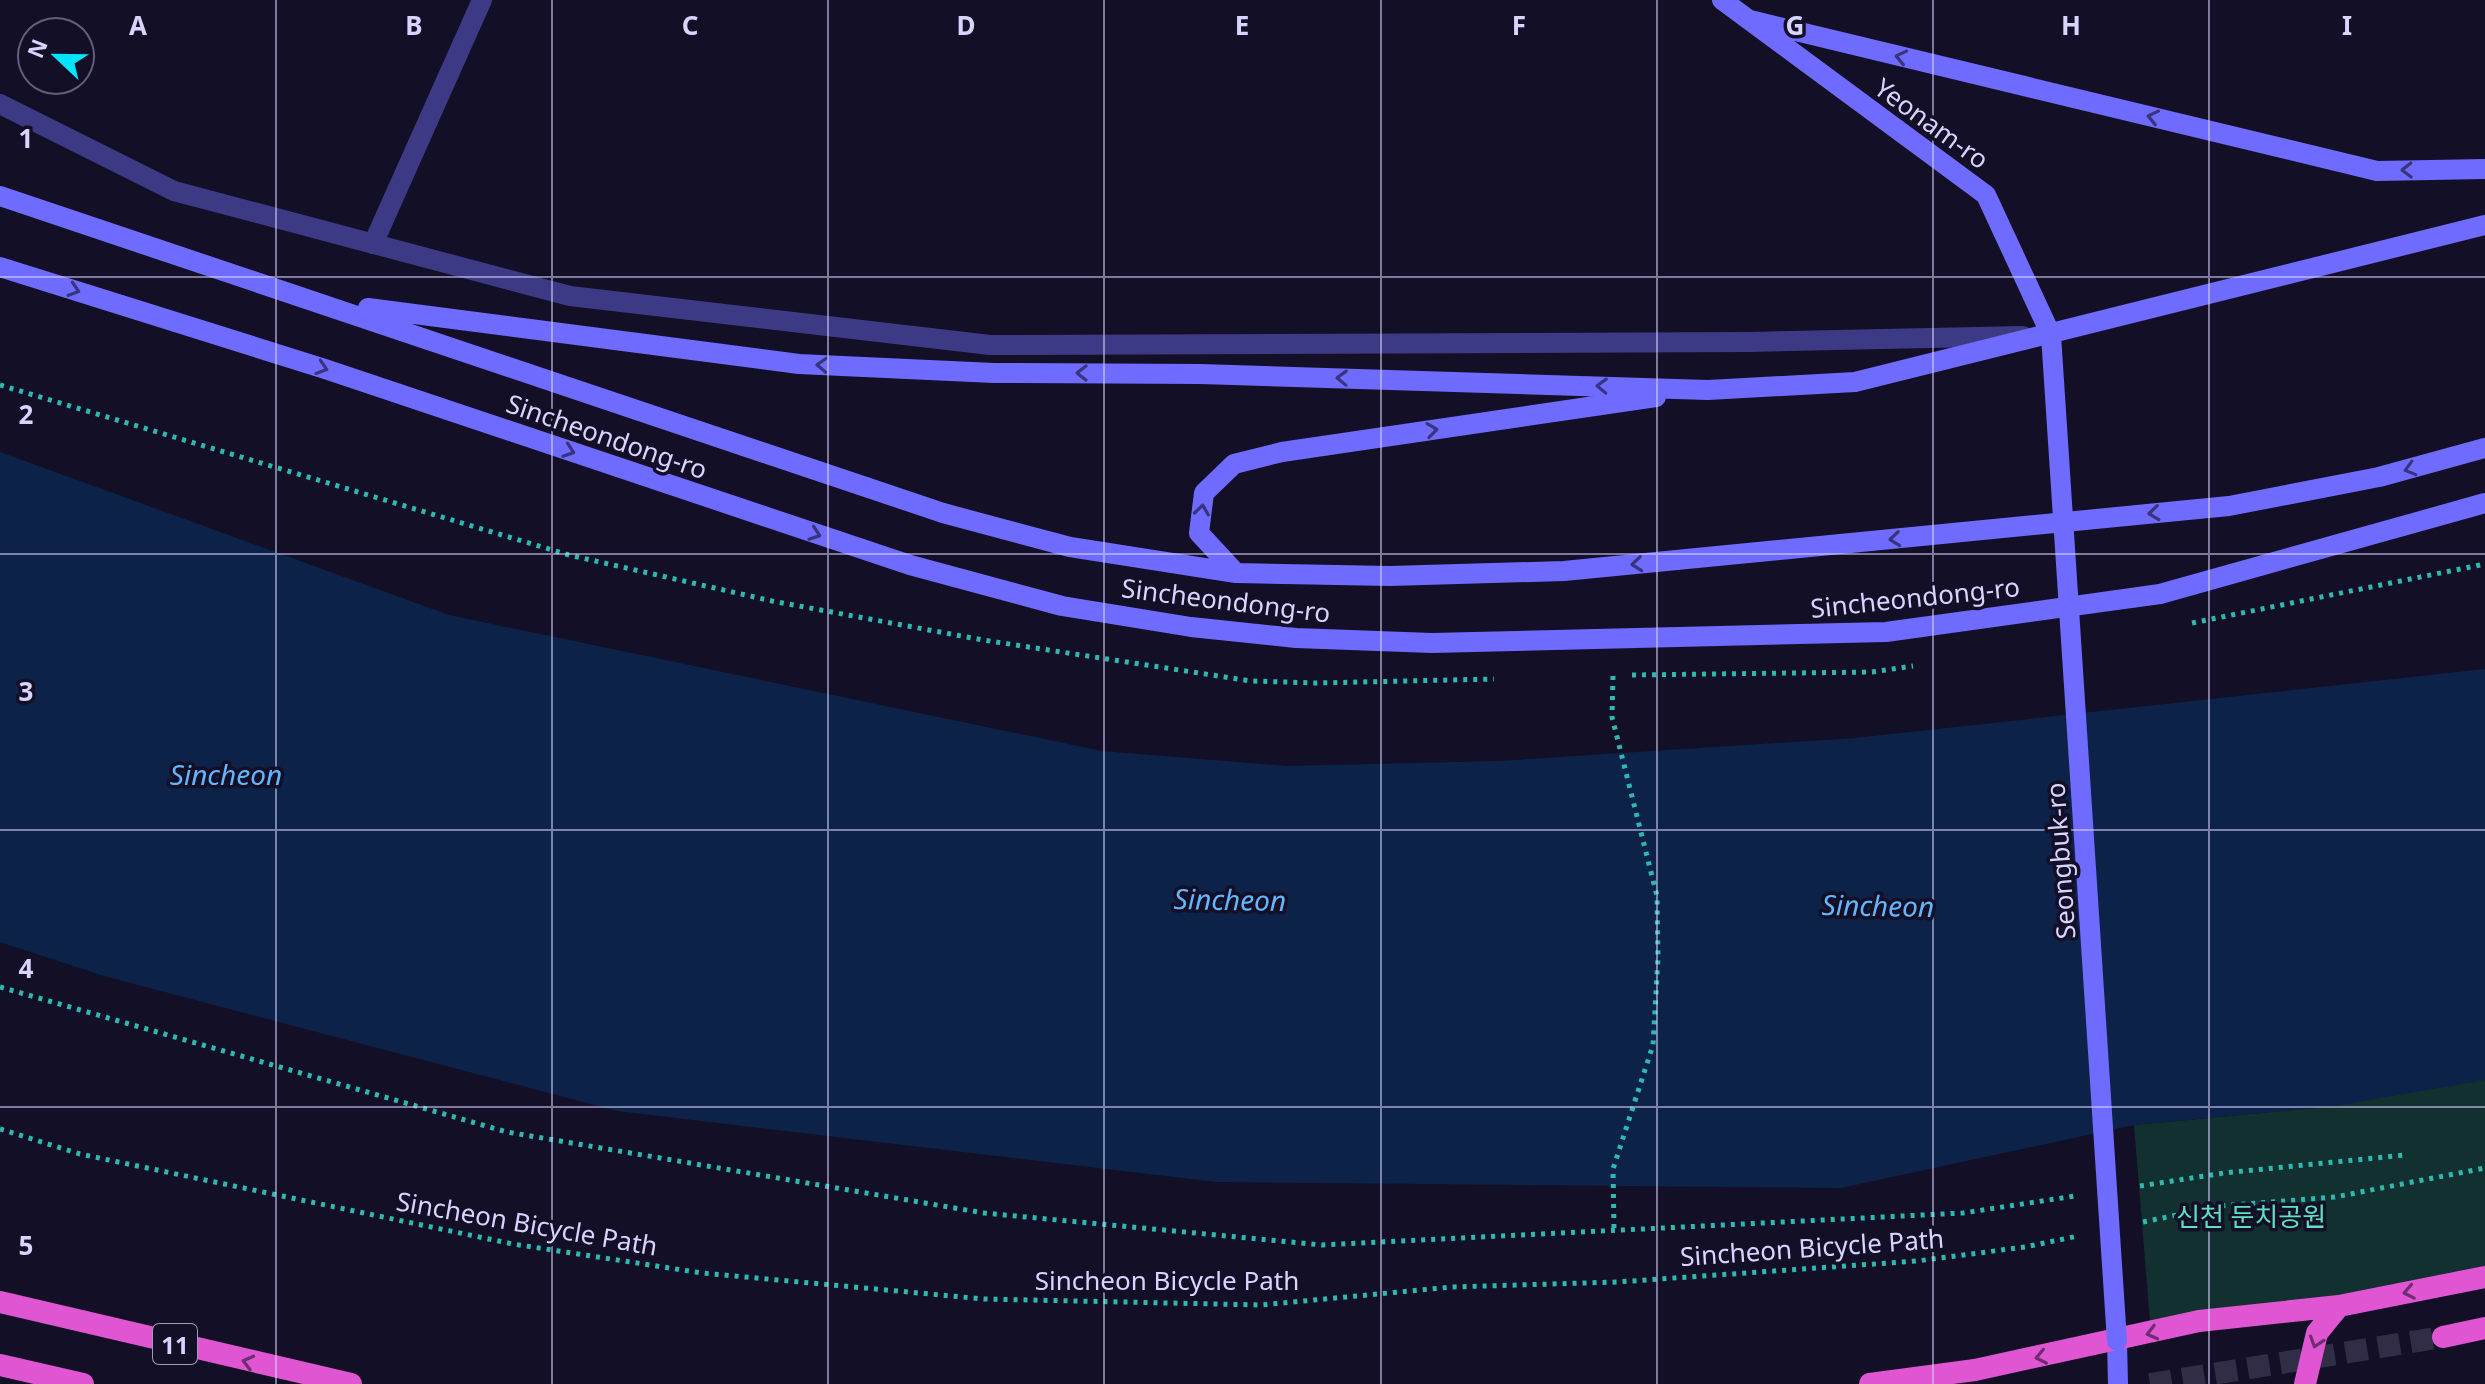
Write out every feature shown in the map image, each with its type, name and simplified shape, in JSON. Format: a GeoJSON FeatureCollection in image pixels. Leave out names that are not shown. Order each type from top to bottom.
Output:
{"type":"FeatureCollection","features":[{"type":"Feature","properties":{"kind":"highway"},"geometry":{"type":"LineString","coordinates":[[1870,1384],[1975,1370],[2199,1321],[2339,1306],[2485,1277]]}},
{"type":"Feature","properties":{"kind":"highway","name":"11"},"geometry":{"type":"LineString","coordinates":[[0,1302],[351,1384]]}},
{"type":"Feature","properties":{"kind":"highway"},"geometry":{"type":"LineString","coordinates":[[2305,1384],[2317,1333],[2339,1306]]}},
{"type":"Feature","properties":{"kind":"highway"},"geometry":{"type":"LineString","coordinates":[[2443,1337],[2485,1328]]}},
{"type":"Feature","properties":{"kind":"highway"},"geometry":{"type":"LineString","coordinates":[[0,1365],[83,1384]]}},
{"type":"Feature","properties":{"kind":"main road","name":"Yeonam-ro"},"geometry":{"type":"LineString","coordinates":[[1722,0],[1986,195],[2051,335]]}},
{"type":"Feature","properties":{"kind":"main road"},"geometry":{"type":"LineString","coordinates":[[1750,20],[2377,171],[2485,169]]}},
{"type":"Feature","properties":{"kind":"main road","name":"Sincheondong-ro"},"geometry":{"type":"LineString","coordinates":[[0,196],[943,513],[1070,547],[1236,573],[1390,576],[1564,571],[2229,506],[2334,486],[2485,448]]}},
{"type":"Feature","properties":{"kind":"main road"},"geometry":{"type":"LineString","coordinates":[[324,303],[799,364],[994,373],[1200,374],[1708,390],[1855,382],[2485,228]]}},
{"type":"Feature","properties":{"kind":"main road","name":"Sincheondong-ro"},"geometry":{"type":"LineString","coordinates":[[0,267],[325,369],[910,565],[1077,608],[1191,627],[1296,638],[1432,643],[1886,632],[2160,594],[2485,503]]}},
{"type":"Feature","properties":{"kind":"main road","name":"Seongbuk-ro"},"geometry":{"type":"LineString","coordinates":[[2051,335],[2118,1384]]}},
{"type":"Feature","properties":{"kind":"main road"},"geometry":{"type":"LineString","coordinates":[[1236,573],[1199,533],[1204,493],[1234,464],[1282,452],[1708,390]]}},
{"type":"Feature","properties":{"kind":"street"},"geometry":{"type":"LineString","coordinates":[[373,244],[482,0]]}},
{"type":"Feature","properties":{"kind":"street"},"geometry":{"type":"LineString","coordinates":[[0,104],[174,191],[570,296],[990,345],[1749,342],[2051,335]]}},
{"type":"Feature","properties":{"kind":"path"},"geometry":{"type":"LineString","coordinates":[[1613,676],[1612,717],[1657,896],[1658,958],[1653,1045],[1613,1169],[1614,1230]]}},
{"type":"Feature","properties":{"kind":"path"},"geometry":{"type":"LineString","coordinates":[[0,987],[507,1132],[984,1213],[1322,1245],[1963,1213],[2086,1194]]}},
{"type":"Feature","properties":{"kind":"path","name":"Sincheon Bicycle Path"},"geometry":{"type":"LineString","coordinates":[[0,1129],[80,1154],[513,1244],[702,1273],[984,1299],[1261,1305],[1452,1287],[1617,1282],[1917,1261],[2025,1247],[2085,1235]]}},
{"type":"Feature","properties":{"kind":"path"},"geometry":{"type":"LineString","coordinates":[[2132,1187],[2224,1173],[2405,1155]]}},
{"type":"Feature","properties":{"kind":"path"},"geometry":{"type":"LineString","coordinates":[[2130,1225],[2220,1206],[2335,1197],[2485,1168]]}},
{"type":"Feature","properties":{"kind":"green space","name":"신천 둔치공원"},"geometry":{"type":"Polygon","coordinates":[[[2485,1079],[2485,1276],[2151,1333],[2134,1125],[2316,1108],[2485,1079]]]}},
{"type":"Feature","properties":{"kind":"water","name":"Sincheon"},"geometry":{"type":"Polygon","coordinates":[[[0,452],[449,615],[1102,751],[1287,766],[1498,761],[1855,738],[2485,669],[2485,1080],[2335,1106],[2134,1125],[1841,1188],[1216,1182],[617,1111],[104,976],[0,942],[0,452]]]}},
{"type":"Feature","properties":{"kind":"tunnel"},"geometry":{"type":"LineString","coordinates":[[2150,1384],[2443,1337]]}}]}
